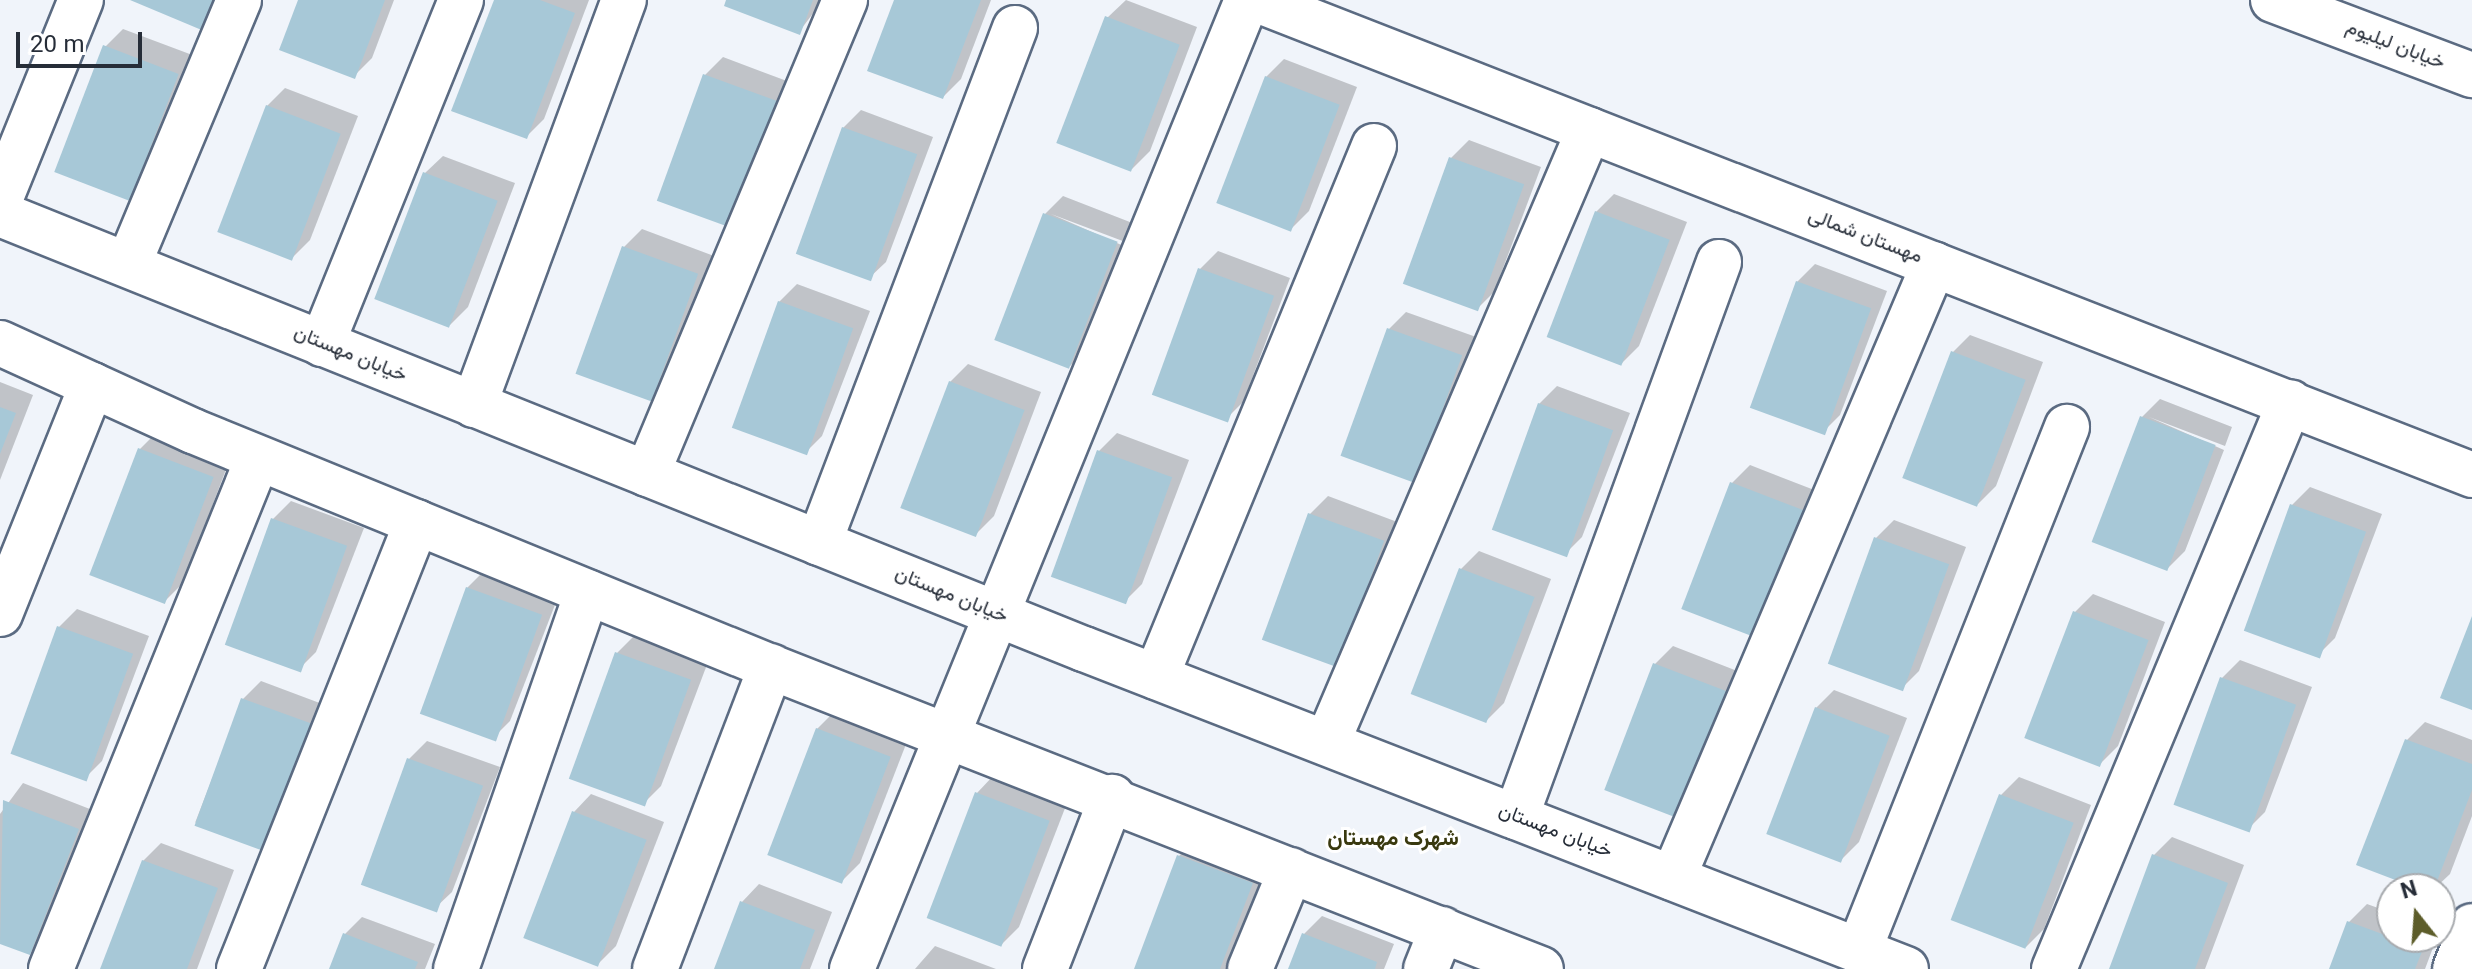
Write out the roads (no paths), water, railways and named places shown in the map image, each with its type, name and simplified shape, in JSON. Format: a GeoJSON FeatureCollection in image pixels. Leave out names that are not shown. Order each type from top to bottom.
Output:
{"type":"FeatureCollection","features":[{"type":"Feature","properties":{"kind":"street"},"geometry":{"type":"LineString","coordinates":[[0,200],[81,0]]}},
{"type":"Feature","properties":{"kind":"street"},"geometry":{"type":"LineString","coordinates":[[129,263],[239,0]]}},
{"type":"Feature","properties":{"kind":"street"},"geometry":{"type":"LineString","coordinates":[[322,344],[461,0]]}},
{"type":"Feature","properties":{"kind":"street"},"geometry":{"type":"LineString","coordinates":[[474,405],[624,0]]}},
{"type":"Feature","properties":{"kind":"street"},"geometry":{"type":"LineString","coordinates":[[647,474],[845,0]]}},
{"type":"Feature","properties":{"kind":"street"},"geometry":{"type":"LineString","coordinates":[[852,969],[1247,0]]}},
{"type":"Feature","properties":{"kind":"street","name":"مهستان شمالی"},"geometry":{"type":"LineString","coordinates":[[1257,0],[2472,475]]}},
{"type":"Feature","properties":{"kind":"street","name":"خیابان لیلیوم"},"geometry":{"type":"LineString","coordinates":[[2273,0],[2472,75]]}},
{"type":"Feature","properties":{"kind":"street"},"geometry":{"type":"LineString","coordinates":[[819,543],[1015,28]]}},
{"type":"Feature","properties":{"kind":"street"},"geometry":{"type":"LineString","coordinates":[[1327,743],[1589,130]]}},
{"type":"Feature","properties":{"kind":"street"},"geometry":{"type":"LineString","coordinates":[[1156,677],[1374,146]]}},
{"type":"Feature","properties":{"kind":"street","name":"خیابان مهستان"},"geometry":{"type":"LineString","coordinates":[[0,214],[129,263],[322,344],[1156,677],[1906,969]]}},
{"type":"Feature","properties":{"kind":"street"},"geometry":{"type":"LineString","coordinates":[[1516,817],[1719,262]]}},
{"type":"Feature","properties":{"kind":"street"},"geometry":{"type":"LineString","coordinates":[[1673,878],[1934,264]]}},
{"type":"Feature","properties":{"kind":"street"},"geometry":{"type":"LineString","coordinates":[[0,343],[258,458],[771,667],[948,732],[1541,969]]}},
{"type":"Feature","properties":{"kind":"street"},"geometry":{"type":"LineString","coordinates":[[0,614],[92,385]]}},
{"type":"Feature","properties":{"kind":"street"},"geometry":{"type":"LineString","coordinates":[[2054,969],[2290,402]]}},
{"type":"Feature","properties":{"kind":"street"},"geometry":{"type":"LineString","coordinates":[[1859,950],[2067,427]]}},
{"type":"Feature","properties":{"kind":"street"},"geometry":{"type":"LineString","coordinates":[[51,969],[258,458]]}},
{"type":"Feature","properties":{"kind":"street"},"geometry":{"type":"LineString","coordinates":[[239,969],[417,522]]}},
{"type":"Feature","properties":{"kind":"street"},"geometry":{"type":"LineString","coordinates":[[456,969],[587,592]]}},
{"type":"Feature","properties":{"kind":"street"},"geometry":{"type":"LineString","coordinates":[[655,969],[771,667]]}},
{"type":"Feature","properties":{"kind":"street"},"geometry":{"type":"LineString","coordinates":[[1045,969],[1112,797]]}},
{"type":"Feature","properties":{"kind":"street"},"geometry":{"type":"LineString","coordinates":[[1250,969],[1291,870]]}},
{"type":"Feature","properties":{"kind":"street"},"geometry":{"type":"LineString","coordinates":[[2455,969],[2472,926]]}},
{"type":"Feature","properties":{"kind":"street"},"geometry":{"type":"LineString","coordinates":[[1426,969],[1442,929]]}},
{"type":"Feature","properties":{"kind":"district","name":"شهرک مهستان"},"geometry":{"type":"Point","coordinates":[1393,840]}}]}
